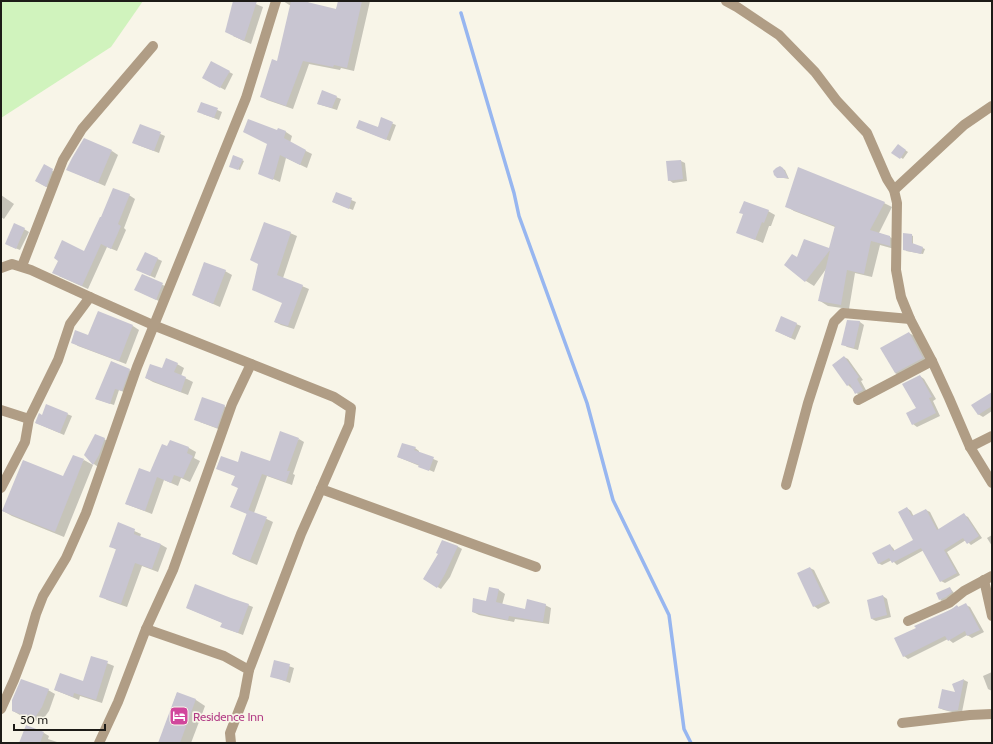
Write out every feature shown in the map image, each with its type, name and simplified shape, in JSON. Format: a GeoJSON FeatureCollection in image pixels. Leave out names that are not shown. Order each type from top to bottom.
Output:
{"type":"FeatureCollection","features":[{"type":"Feature","properties":{"kind":"street"},"geometry":{"type":"LineString","coordinates":[[1,709],[27,646],[43,596],[66,558],[86,513],[153,325],[246,98],[272,20],[276,1]]}},
{"type":"Feature","properties":{"kind":"street"},"geometry":{"type":"LineString","coordinates":[[726,1],[778,34],[815,72],[837,102],[867,133],[887,179],[894,190],[898,203],[896,270],[901,298],[910,320],[932,361],[970,447],[992,483]]}},
{"type":"Feature","properties":{"kind":"street"},"geometry":{"type":"LineString","coordinates":[[22,266],[63,160],[82,129],[153,46]]}},
{"type":"Feature","properties":{"kind":"street"},"geometry":{"type":"LineString","coordinates":[[894,190],[964,125],[992,106]]}},
{"type":"Feature","properties":{"kind":"street"},"geometry":{"type":"LineString","coordinates":[[1,268],[12,264],[22,266],[153,325],[334,397],[351,408],[349,426],[301,534],[249,670],[244,697],[230,733],[231,743]]}},
{"type":"Feature","properties":{"kind":"street"},"geometry":{"type":"LineString","coordinates":[[1,488],[25,442],[29,419],[58,360],[70,324],[90,297]]}},
{"type":"Feature","properties":{"kind":"street"},"geometry":{"type":"LineString","coordinates":[[786,484],[808,403],[834,322],[843,313],[910,320]]}},
{"type":"Feature","properties":{"kind":"street"},"geometry":{"type":"LineString","coordinates":[[858,400],[932,361]]}},
{"type":"Feature","properties":{"kind":"street"},"geometry":{"type":"LineString","coordinates":[[99,743],[118,702],[146,629],[172,570],[232,404],[252,364]]}},
{"type":"Feature","properties":{"kind":"street"},"geometry":{"type":"LineString","coordinates":[[1,410],[29,419]]}},
{"type":"Feature","properties":{"kind":"street"},"geometry":{"type":"LineString","coordinates":[[970,447],[992,436]]}},
{"type":"Feature","properties":{"kind":"street"},"geometry":{"type":"LineString","coordinates":[[321,489],[536,567]]}},
{"type":"Feature","properties":{"kind":"street"},"geometry":{"type":"LineString","coordinates":[[908,621],[949,602],[964,591],[988,578],[992,616]]}},
{"type":"Feature","properties":{"kind":"street"},"geometry":{"type":"LineString","coordinates":[[146,629],[224,656],[249,670]]}},
{"type":"Feature","properties":{"kind":"street"},"geometry":{"type":"LineString","coordinates":[[902,723],[992,714]]}},
{"type":"Feature","properties":{"kind":"green space"},"geometry":{"type":"Polygon","coordinates":[[[1,1],[143,1],[111,47],[1,118],[1,1]]]}},
{"type":"Feature","properties":{"kind":"building"},"geometry":{"type":"Polygon","coordinates":[[[233,1],[257,1],[244,41],[225,32],[233,1]]]}},
{"type":"Feature","properties":{"kind":"building"},"geometry":{"type":"Polygon","coordinates":[[[291,1],[303,1],[336,9],[338,1],[362,1],[347,68],[334,65],[333,67],[303,61],[286,106],[260,97],[272,59],[277,61],[291,1]]]}},
{"type":"Feature","properties":{"kind":"building"},"geometry":{"type":"Polygon","coordinates":[[[211,61],[230,71],[220,88],[202,78],[211,61]]]}},
{"type":"Feature","properties":{"kind":"building"},"geometry":{"type":"Polygon","coordinates":[[[322,90],[337,96],[332,108],[317,104],[322,90]]]}},
{"type":"Feature","properties":{"kind":"building"},"geometry":{"type":"Polygon","coordinates":[[[201,102],[218,108],[214,118],[197,112],[201,102]]]}},
{"type":"Feature","properties":{"kind":"building"},"geometry":{"type":"Polygon","coordinates":[[[381,117],[393,122],[386,140],[356,128],[359,120],[378,127],[381,117]]]}},
{"type":"Feature","properties":{"kind":"building"},"geometry":{"type":"Polygon","coordinates":[[[248,119],[277,130],[278,128],[286,131],[284,138],[306,150],[300,165],[280,155],[273,180],[258,174],[267,144],[243,132],[248,119]]]}},
{"type":"Feature","properties":{"kind":"building"},"geometry":{"type":"Polygon","coordinates":[[[140,124],[161,132],[154,151],[132,143],[140,124]]]}},
{"type":"Feature","properties":{"kind":"building"},"geometry":{"type":"Polygon","coordinates":[[[84,138],[112,150],[98,183],[66,170],[84,138]]]}},
{"type":"Feature","properties":{"kind":"building"},"geometry":{"type":"Polygon","coordinates":[[[898,144],[906,150],[900,159],[891,153],[898,144]]]}},
{"type":"Feature","properties":{"kind":"building"},"geometry":{"type":"Polygon","coordinates":[[[233,155],[243,159],[238,170],[229,167],[233,155]]]}},
{"type":"Feature","properties":{"kind":"building"},"geometry":{"type":"Polygon","coordinates":[[[681,160],[683,179],[668,181],[666,161],[681,160]]]}},
{"type":"Feature","properties":{"kind":"building"},"geometry":{"type":"Polygon","coordinates":[[[44,164],[53,169],[46,187],[35,181],[44,164]]]}},
{"type":"Feature","properties":{"kind":"building"},"geometry":{"type":"Polygon","coordinates":[[[780,166],[783,168],[788,178],[777,178],[774,175],[773,171],[780,166]]]}},
{"type":"Feature","properties":{"kind":"building"},"geometry":{"type":"Polygon","coordinates":[[[798,167],[885,202],[870,230],[890,236],[890,246],[871,241],[864,274],[847,270],[841,305],[818,301],[830,250],[805,282],[784,265],[792,254],[797,257],[804,239],[829,248],[835,226],[785,207],[798,167]]]}},
{"type":"Feature","properties":{"kind":"building"},"geometry":{"type":"Polygon","coordinates":[[[113,188],[130,194],[118,224],[121,226],[111,249],[101,244],[82,286],[52,273],[58,261],[54,258],[62,240],[84,251],[101,217],[113,188]]]}},
{"type":"Feature","properties":{"kind":"building"},"geometry":{"type":"Polygon","coordinates":[[[336,192],[352,198],[349,209],[332,202],[336,192]]]}},
{"type":"Feature","properties":{"kind":"building"},"geometry":{"type":"Polygon","coordinates":[[[744,201],[769,210],[764,223],[762,222],[755,240],[736,233],[743,214],[739,213],[744,201]]]}},
{"type":"Feature","properties":{"kind":"building"},"geometry":{"type":"Polygon","coordinates":[[[264,222],[291,232],[277,275],[303,285],[288,326],[274,322],[282,303],[252,290],[258,264],[250,260],[264,222]]]}},
{"type":"Feature","properties":{"kind":"building"},"geometry":{"type":"Polygon","coordinates":[[[14,223],[25,228],[16,249],[5,244],[14,223]]]}},
{"type":"Feature","properties":{"kind":"building"},"geometry":{"type":"Polygon","coordinates":[[[903,233],[912,234],[912,243],[923,247],[921,254],[903,250],[903,233]]]}},
{"type":"Feature","properties":{"kind":"building"},"geometry":{"type":"Polygon","coordinates":[[[145,252],[158,258],[150,276],[136,270],[145,252]]]}},
{"type":"Feature","properties":{"kind":"building"},"geometry":{"type":"Polygon","coordinates":[[[204,262],[226,270],[213,304],[192,295],[204,262]]]}},
{"type":"Feature","properties":{"kind":"building"},"geometry":{"type":"Polygon","coordinates":[[[142,274],[163,283],[156,300],[134,290],[142,274]]]}},
{"type":"Feature","properties":{"kind":"building"},"geometry":{"type":"Polygon","coordinates":[[[98,311],[133,325],[119,361],[71,343],[75,330],[88,335],[98,311]]]}},
{"type":"Feature","properties":{"kind":"building"},"geometry":{"type":"Polygon","coordinates":[[[781,316],[797,323],[791,338],[775,331],[781,316]]]}},
{"type":"Feature","properties":{"kind":"building"},"geometry":{"type":"Polygon","coordinates":[[[847,320],[860,321],[854,348],[841,345],[847,320]]]}},
{"type":"Feature","properties":{"kind":"building"},"geometry":{"type":"Polygon","coordinates":[[[909,332],[923,358],[895,373],[880,348],[909,332]]]}},
{"type":"Feature","properties":{"kind":"building"},"geometry":{"type":"Polygon","coordinates":[[[844,356],[859,377],[857,379],[863,390],[855,394],[850,384],[847,386],[832,365],[844,356]]]}},
{"type":"Feature","properties":{"kind":"building"},"geometry":{"type":"Polygon","coordinates":[[[166,358],[178,363],[174,372],[186,377],[181,392],[145,378],[150,364],[162,368],[166,358]]]}},
{"type":"Feature","properties":{"kind":"building"},"geometry":{"type":"Polygon","coordinates":[[[111,361],[130,369],[122,391],[115,389],[110,404],[95,399],[111,361]]]}},
{"type":"Feature","properties":{"kind":"building"},"geometry":{"type":"Polygon","coordinates":[[[920,375],[932,397],[929,398],[936,413],[912,425],[906,413],[916,408],[902,384],[920,375]]]}},
{"type":"Feature","properties":{"kind":"building"},"geometry":{"type":"Polygon","coordinates":[[[992,392],[992,406],[978,415],[971,405],[992,392]]]}},
{"type":"Feature","properties":{"kind":"building"},"geometry":{"type":"Polygon","coordinates":[[[202,397],[225,405],[217,428],[194,420],[202,397]]]}},
{"type":"Feature","properties":{"kind":"building"},"geometry":{"type":"Polygon","coordinates":[[[46,404],[68,413],[60,433],[35,423],[39,413],[42,415],[46,404]]]}},
{"type":"Feature","properties":{"kind":"building"},"geometry":{"type":"Polygon","coordinates":[[[280,431],[299,438],[287,471],[290,471],[286,482],[262,474],[247,514],[230,507],[238,488],[231,485],[235,476],[216,469],[221,456],[238,462],[241,451],[270,461],[280,431]]]}},
{"type":"Feature","properties":{"kind":"building"},"geometry":{"type":"Polygon","coordinates":[[[95,434],[105,438],[99,455],[93,465],[84,455],[95,434]]]}},
{"type":"Feature","properties":{"kind":"building"},"geometry":{"type":"Polygon","coordinates":[[[170,440],[189,447],[187,453],[193,456],[183,478],[174,475],[171,483],[157,477],[145,511],[125,504],[139,468],[150,472],[162,444],[167,446],[170,440]]]}},
{"type":"Feature","properties":{"kind":"building"},"geometry":{"type":"Polygon","coordinates":[[[402,443],[416,447],[414,450],[434,457],[429,471],[418,467],[419,465],[397,457],[402,443]]]}},
{"type":"Feature","properties":{"kind":"building"},"geometry":{"type":"Polygon","coordinates":[[[73,455],[84,459],[55,532],[2,511],[23,460],[63,476],[73,455]]]}},
{"type":"Feature","properties":{"kind":"building"},"geometry":{"type":"Polygon","coordinates":[[[907,507],[912,516],[926,509],[937,530],[964,513],[979,536],[967,544],[963,538],[944,550],[957,573],[940,582],[921,548],[892,563],[889,558],[878,564],[872,553],[890,544],[893,551],[913,540],[898,512],[907,507]]]}},
{"type":"Feature","properties":{"kind":"building"},"geometry":{"type":"Polygon","coordinates":[[[248,510],[267,517],[250,561],[232,554],[248,510]]]}},
{"type":"Feature","properties":{"kind":"building"},"geometry":{"type":"Polygon","coordinates":[[[118,522],[135,529],[134,534],[161,544],[152,569],[135,563],[121,604],[99,597],[116,549],[109,547],[118,522]]]}},
{"type":"Feature","properties":{"kind":"building"},"geometry":{"type":"Polygon","coordinates":[[[442,540],[458,546],[437,588],[423,579],[438,554],[436,553],[442,540]]]}},
{"type":"Feature","properties":{"kind":"building"},"geometry":{"type":"Polygon","coordinates":[[[810,567],[826,601],[813,607],[797,573],[810,567]]]}},
{"type":"Feature","properties":{"kind":"building"},"geometry":{"type":"Polygon","coordinates":[[[195,584],[249,604],[238,633],[220,627],[222,623],[186,608],[195,584]]]}},
{"type":"Feature","properties":{"kind":"building"},"geometry":{"type":"Polygon","coordinates":[[[489,587],[499,589],[496,602],[525,609],[527,599],[546,604],[543,622],[509,616],[508,620],[472,612],[473,598],[486,601],[489,587]]]}},
{"type":"Feature","properties":{"kind":"building"},"geometry":{"type":"Polygon","coordinates":[[[950,587],[952,592],[939,600],[936,593],[950,587]]]}},
{"type":"Feature","properties":{"kind":"building"},"geometry":{"type":"Polygon","coordinates":[[[883,595],[887,615],[871,619],[867,600],[883,595]]]}},
{"type":"Feature","properties":{"kind":"building"},"geometry":{"type":"Polygon","coordinates":[[[966,603],[980,630],[967,636],[965,631],[948,641],[945,636],[903,657],[894,638],[916,628],[914,626],[952,609],[957,605],[958,607],[966,603]]]}},
{"type":"Feature","properties":{"kind":"building"},"geometry":{"type":"Polygon","coordinates":[[[91,656],[108,661],[96,700],[74,693],[73,697],[54,690],[60,673],[83,681],[91,656]]]}},
{"type":"Feature","properties":{"kind":"building"},"geometry":{"type":"Polygon","coordinates":[[[274,660],[290,664],[286,681],[270,677],[274,660]]]}},
{"type":"Feature","properties":{"kind":"building"},"geometry":{"type":"Polygon","coordinates":[[[21,679],[49,689],[42,707],[34,719],[12,711],[12,700],[21,679]]]}},
{"type":"Feature","properties":{"kind":"building"},"geometry":{"type":"Polygon","coordinates":[[[964,679],[958,710],[950,711],[938,708],[942,689],[955,692],[952,684],[964,679]]]}},
{"type":"Feature","properties":{"kind":"building","name":"Residence Inn"},"geometry":{"type":"Polygon","coordinates":[[[177,692],[196,699],[180,743],[158,743],[177,692]]]}},
{"type":"Feature","properties":{"kind":"building"},"geometry":{"type":"Polygon","coordinates":[[[26,725],[44,732],[40,743],[19,743],[26,725]]]}},
{"type":"Feature","properties":{"kind":"waterway"},"geometry":{"type":"LineString","coordinates":[[461,13],[514,193],[519,216],[587,403],[613,500],[669,615],[684,729],[691,743]]}},
{"type":"Feature","properties":{"kind":"place","name":"Residence Inn"},"geometry":{"type":"Point","coordinates":[179,716]}}]}
